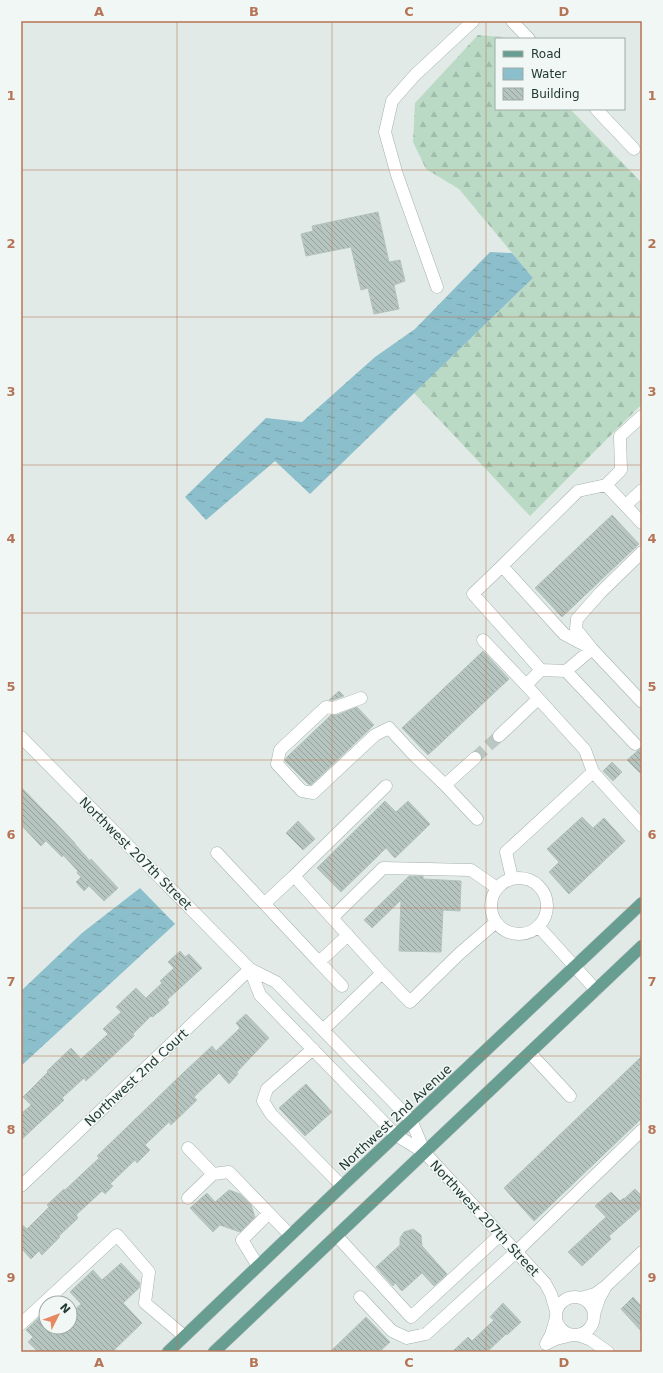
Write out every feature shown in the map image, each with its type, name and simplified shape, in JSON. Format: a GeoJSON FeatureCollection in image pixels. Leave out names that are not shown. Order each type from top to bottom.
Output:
{"type":"FeatureCollection","features":[{"type":"Feature","properties":{"kind":"main road","name":"Northwest 2nd Avenue"},"geometry":{"type":"LineString","coordinates":[[168,1352],[411,1120],[642,903]]}},
{"type":"Feature","properties":{"kind":"main road"},"geometry":{"type":"LineString","coordinates":[[214,1352],[642,946]]}},
{"type":"Feature","properties":{"kind":"street"},"geometry":{"type":"LineString","coordinates":[[437,287],[397,175],[385,132],[392,101],[415,75],[472,21]]}},
{"type":"Feature","properties":{"kind":"street"},"geometry":{"type":"LineString","coordinates":[[512,21],[528,38]]}},
{"type":"Feature","properties":{"kind":"street"},"geometry":{"type":"LineString","coordinates":[[597,110],[634,149]]}},
{"type":"Feature","properties":{"kind":"street"},"geometry":{"type":"LineString","coordinates":[[592,649],[566,671],[541,670],[473,594],[578,491],[606,485],[620,470],[620,436],[642,416]]}},
{"type":"Feature","properties":{"kind":"street"},"geometry":{"type":"LineString","coordinates":[[606,485],[642,523]]}},
{"type":"Feature","properties":{"kind":"street"},"geometry":{"type":"LineString","coordinates":[[626,505],[642,490]]}},
{"type":"Feature","properties":{"kind":"street"},"geometry":{"type":"LineString","coordinates":[[642,552],[600,593],[577,619],[576,629],[592,649],[642,702]]}},
{"type":"Feature","properties":{"kind":"street"},"geometry":{"type":"LineString","coordinates":[[502,566],[564,634],[592,649]]}},
{"type":"Feature","properties":{"kind":"street"},"geometry":{"type":"LineString","coordinates":[[483,640],[585,750],[593,772],[642,826]]}},
{"type":"Feature","properties":{"kind":"street"},"geometry":{"type":"LineString","coordinates":[[526,685],[541,670]]}},
{"type":"Feature","properties":{"kind":"street"},"geometry":{"type":"LineString","coordinates":[[566,671],[635,744]]}},
{"type":"Feature","properties":{"kind":"street"},"geometry":{"type":"LineString","coordinates":[[361,698],[334,708],[326,707],[280,750],[277,764],[302,791],[313,793],[375,735],[389,728],[477,819]]}},
{"type":"Feature","properties":{"kind":"street"},"geometry":{"type":"LineString","coordinates":[[499,736],[538,698]]}},
{"type":"Feature","properties":{"kind":"street","name":"Northwest 207th Street"},"geometry":{"type":"LineString","coordinates":[[21,737],[250,969],[276,982],[411,1120],[425,1153]]}},
{"type":"Feature","properties":{"kind":"street"},"geometry":{"type":"LineString","coordinates":[[445,785],[475,758]]}},
{"type":"Feature","properties":{"kind":"street"},"geometry":{"type":"LineString","coordinates":[[512,878],[506,852],[593,772]]}},
{"type":"Feature","properties":{"kind":"street"},"geometry":{"type":"LineString","coordinates":[[265,903],[386,786]]}},
{"type":"Feature","properties":{"kind":"street"},"geometry":{"type":"LineString","coordinates":[[218,853],[342,986]]}},
{"type":"Feature","properties":{"kind":"street"},"geometry":{"type":"LineString","coordinates":[[332,918],[382,868],[471,870],[497,888]]}},
{"type":"Feature","properties":{"kind":"street"},"geometry":{"type":"LineString","coordinates":[[294,876],[410,1002],[459,954],[496,922]]}},
{"type":"Feature","properties":{"kind":"street"},"geometry":{"type":"LineString","coordinates":[[522,877],[531,880],[539,886],[545,894],[547,903],[543,921],[528,933],[510,933],[496,922],[492,914],[492,896],[503,882],[512,878],[522,877]]}},
{"type":"Feature","properties":{"kind":"street"},"geometry":{"type":"LineString","coordinates":[[538,926],[596,990]]}},
{"type":"Feature","properties":{"kind":"street"},"geometry":{"type":"LineString","coordinates":[[319,962],[348,935]]}},
{"type":"Feature","properties":{"kind":"street","name":"Northwest 207th Street"},"geometry":{"type":"LineString","coordinates":[[250,969],[260,995],[396,1135],[425,1153],[545,1283],[551,1294],[556,1314]]}},
{"type":"Feature","properties":{"kind":"street","name":"Northwest 2nd Court"},"geometry":{"type":"LineString","coordinates":[[21,1186],[250,969]]}},
{"type":"Feature","properties":{"kind":"street"},"geometry":{"type":"LineString","coordinates":[[323,1030],[382,973]]}},
{"type":"Feature","properties":{"kind":"street"},"geometry":{"type":"LineString","coordinates":[[313,1049],[267,1089],[264,1101],[271,1114],[342,1186]]}},
{"type":"Feature","properties":{"kind":"street"},"geometry":{"type":"LineString","coordinates":[[530,1053],[570,1096]]}},
{"type":"Feature","properties":{"kind":"street"},"geometry":{"type":"LineString","coordinates":[[360,1297],[392,1331],[407,1338],[426,1334],[516,1252],[642,1130]]}},
{"type":"Feature","properties":{"kind":"street"},"geometry":{"type":"LineString","coordinates":[[188,1148],[213,1174]]}},
{"type":"Feature","properties":{"kind":"street"},"geometry":{"type":"LineString","coordinates":[[188,1198],[213,1174],[229,1172],[290,1235]]}},
{"type":"Feature","properties":{"kind":"street"},"geometry":{"type":"LineString","coordinates":[[258,1266],[242,1240],[269,1213]]}},
{"type":"Feature","properties":{"kind":"street"},"geometry":{"type":"LineString","coordinates":[[21,1324],[117,1235],[149,1272],[145,1303],[184,1336]]}},
{"type":"Feature","properties":{"kind":"street"},"geometry":{"type":"LineString","coordinates":[[336,1235],[411,1317],[500,1235]]}},
{"type":"Feature","properties":{"kind":"street"},"geometry":{"type":"LineString","coordinates":[[542,1348],[551,1335],[559,1305],[563,1301],[569,1298],[595,1294],[606,1286],[642,1252]]}},
{"type":"Feature","properties":{"kind":"street","name":"Northwest 207th Street"},"geometry":{"type":"LineString","coordinates":[[545,1283],[564,1294],[578,1297]]}},
{"type":"Feature","properties":{"kind":"street"},"geometry":{"type":"LineString","coordinates":[[542,1348],[556,1339],[584,1333],[589,1329],[599,1299],[606,1286]]}},
{"type":"Feature","properties":{"kind":"street"},"geometry":{"type":"LineString","coordinates":[[578,1297],[587,1301],[591,1305],[598,1336],[606,1351]]}},
{"type":"Feature","properties":{"kind":"street"},"geometry":{"type":"LineString","coordinates":[[556,1314],[557,1324],[566,1333],[591,1340],[606,1351]]}},
{"type":"Feature","properties":{"kind":"green space"},"geometry":{"type":"Polygon","coordinates":[[[478,35],[502,37],[495,38],[495,110],[571,110],[642,183],[642,404],[530,516],[414,393],[533,278],[459,189],[426,169],[413,142],[415,103],[478,35]]]}},
{"type":"Feature","properties":{"kind":"water"},"geometry":{"type":"Polygon","coordinates":[[[490,252],[512,253],[533,278],[310,494],[275,461],[206,520],[185,497],[266,418],[302,422],[375,357],[415,329],[490,252]]]}},
{"type":"Feature","properties":{"kind":"water"},"geometry":{"type":"Polygon","coordinates":[[[140,888],[175,924],[21,1066],[21,991],[82,933],[140,888]]]}},
{"type":"Feature","properties":{"kind":"building"},"geometry":{"type":"Polygon","coordinates":[[[378,212],[389,262],[400,260],[405,281],[394,285],[399,309],[374,314],[368,288],[361,290],[351,247],[306,256],[301,234],[313,231],[312,226],[378,212]]]}},
{"type":"Feature","properties":{"kind":"building"},"geometry":{"type":"Polygon","coordinates":[[[612,515],[639,544],[562,617],[535,588],[612,515]]]}},
{"type":"Feature","properties":{"kind":"building"},"geometry":{"type":"Polygon","coordinates":[[[483,651],[509,679],[428,755],[402,728],[483,651]]]}},
{"type":"Feature","properties":{"kind":"building"},"geometry":{"type":"Polygon","coordinates":[[[339,691],[344,696],[329,700],[339,691]]]}},
{"type":"Feature","properties":{"kind":"building"},"geometry":{"type":"Polygon","coordinates":[[[357,707],[374,725],[311,785],[308,784],[285,761],[286,758],[331,715],[337,715],[357,707]]]}},
{"type":"Feature","properties":{"kind":"building"},"geometry":{"type":"Polygon","coordinates":[[[642,747],[642,775],[627,760],[642,747]]]}},
{"type":"Feature","properties":{"kind":"building"},"geometry":{"type":"Polygon","coordinates":[[[612,762],[622,772],[613,781],[603,771],[612,762]]]}},
{"type":"Feature","properties":{"kind":"building"},"geometry":{"type":"Polygon","coordinates":[[[21,787],[75,843],[90,861],[91,859],[118,888],[104,901],[89,886],[84,891],[76,882],[81,877],[77,873],[78,871],[63,855],[62,857],[46,841],[41,846],[21,825],[21,787]]]}},
{"type":"Feature","properties":{"kind":"building"},"geometry":{"type":"Polygon","coordinates":[[[385,801],[396,812],[408,801],[430,824],[395,858],[386,848],[341,892],[317,868],[385,801]]]}},
{"type":"Feature","properties":{"kind":"building"},"geometry":{"type":"Polygon","coordinates":[[[582,817],[593,828],[604,818],[625,841],[569,894],[549,872],[559,862],[547,849],[582,817]]]}},
{"type":"Feature","properties":{"kind":"building"},"geometry":{"type":"Polygon","coordinates":[[[298,821],[315,839],[303,850],[286,833],[298,821]]]}},
{"type":"Feature","properties":{"kind":"building"},"geometry":{"type":"Polygon","coordinates":[[[409,876],[423,876],[423,879],[461,881],[460,911],[443,910],[441,952],[399,951],[401,900],[372,928],[364,920],[409,876]]]}},
{"type":"Feature","properties":{"kind":"building"},"geometry":{"type":"Polygon","coordinates":[[[180,951],[185,957],[189,954],[202,968],[167,1000],[169,1003],[153,1017],[151,1016],[133,1034],[134,1036],[86,1081],[84,1078],[62,1098],[64,1100],[21,1140],[21,1114],[31,1105],[23,1097],[71,1048],[81,1059],[108,1034],[103,1029],[121,1012],[116,1007],[136,988],[146,998],[162,983],[160,981],[174,968],[168,962],[180,951]]]}},
{"type":"Feature","properties":{"kind":"building"},"geometry":{"type":"Polygon","coordinates":[[[246,1014],[269,1038],[237,1072],[238,1074],[229,1084],[219,1073],[194,1097],[197,1100],[171,1125],[169,1122],[145,1145],[150,1150],[137,1163],[135,1160],[110,1184],[113,1186],[105,1194],[102,1191],[76,1215],[78,1218],[42,1255],[39,1251],[31,1259],[21,1248],[21,1224],[27,1229],[49,1207],[47,1205],[99,1158],[97,1156],[183,1073],[212,1046],[216,1051],[240,1028],[236,1023],[246,1014]]]}},
{"type":"Feature","properties":{"kind":"building"},"geometry":{"type":"Polygon","coordinates":[[[642,1056],[642,1118],[534,1221],[504,1188],[642,1056]]]}},
{"type":"Feature","properties":{"kind":"building"},"geometry":{"type":"Polygon","coordinates":[[[306,1084],[332,1112],[305,1136],[279,1108],[306,1084]]]}},
{"type":"Feature","properties":{"kind":"building"},"geometry":{"type":"Polygon","coordinates":[[[635,1189],[642,1196],[642,1207],[609,1236],[611,1239],[582,1266],[568,1252],[606,1217],[595,1206],[611,1192],[620,1201],[635,1189]]]}},
{"type":"Feature","properties":{"kind":"building"},"geometry":{"type":"Polygon","coordinates":[[[229,1190],[240,1194],[251,1205],[255,1217],[240,1232],[220,1225],[213,1232],[190,1208],[207,1193],[215,1202],[229,1190]]]}},
{"type":"Feature","properties":{"kind":"building"},"geometry":{"type":"Polygon","coordinates":[[[413,1229],[421,1235],[422,1246],[447,1274],[434,1286],[422,1273],[402,1291],[395,1283],[393,1286],[376,1267],[400,1245],[400,1238],[404,1232],[413,1229]]]}},
{"type":"Feature","properties":{"kind":"building"},"geometry":{"type":"Polygon","coordinates":[[[121,1263],[140,1283],[139,1288],[123,1303],[142,1323],[112,1352],[38,1352],[28,1342],[33,1337],[26,1330],[38,1319],[38,1335],[78,1335],[78,1307],[81,1304],[78,1301],[78,1295],[73,1295],[70,1292],[93,1270],[102,1280],[121,1263]]]}},
{"type":"Feature","properties":{"kind":"building"},"geometry":{"type":"Polygon","coordinates":[[[633,1297],[642,1307],[642,1332],[621,1309],[633,1297]]]}},
{"type":"Feature","properties":{"kind":"building"},"geometry":{"type":"Polygon","coordinates":[[[503,1303],[521,1322],[487,1352],[452,1352],[468,1337],[472,1341],[494,1320],[490,1317],[503,1303]]]}},
{"type":"Feature","properties":{"kind":"building"},"geometry":{"type":"Polygon","coordinates":[[[366,1317],[390,1342],[379,1352],[330,1352],[366,1317]]]}},
{"type":"Feature","properties":{"kind":"tunnel"},"geometry":{"type":"LineString","coordinates":[[475,758],[499,736]]}}]}
